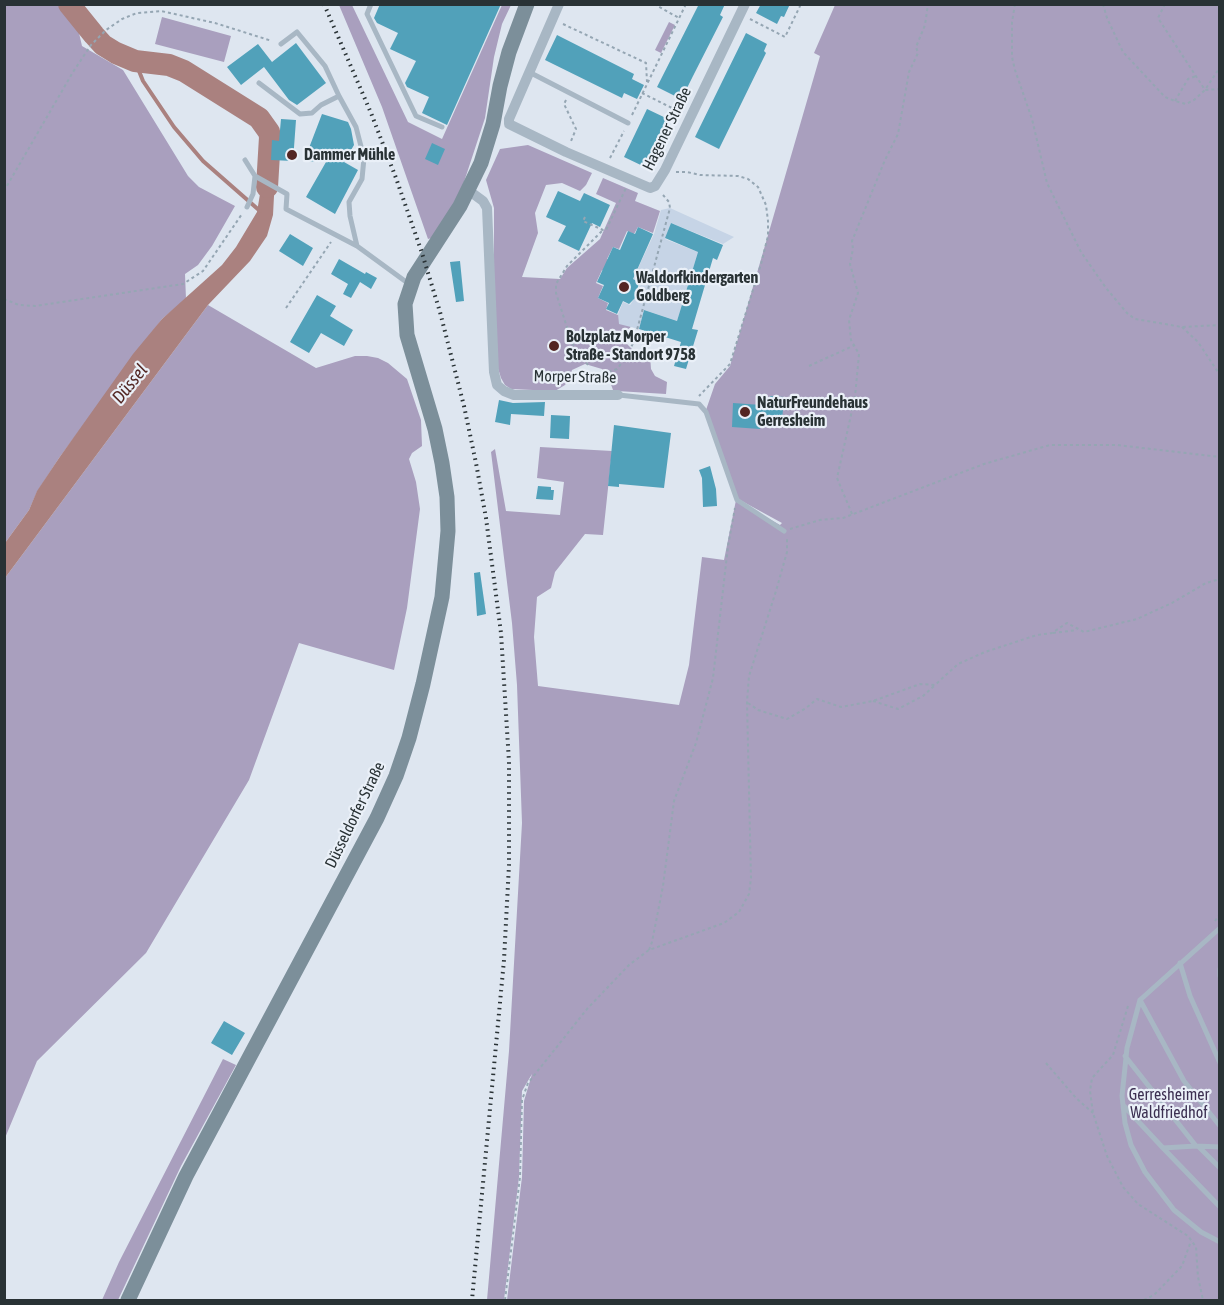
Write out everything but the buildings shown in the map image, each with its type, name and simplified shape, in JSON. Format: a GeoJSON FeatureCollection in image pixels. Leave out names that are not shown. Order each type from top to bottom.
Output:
{"type":"FeatureCollection","features":[{"type":"Feature","properties":{"kind":"main road"},"geometry":{"type":"LineString","coordinates":[[410,285],[468,190],[489,139],[502,74],[527,4]]}},
{"type":"Feature","properties":{"kind":"main road","name":"Düsseldorfer Straße"},"geometry":{"type":"LineString","coordinates":[[128,1300],[186,1176],[377,818],[396,776],[414,721],[442,597],[448,551],[448,523],[442,463],[435,429],[407,335],[405,304],[410,285]]}},
{"type":"Feature","properties":{"kind":"street"},"geometry":{"type":"LineString","coordinates":[[529,72],[559,4]]}},
{"type":"Feature","properties":{"kind":"street","name":"Hagener Straße"},"geometry":{"type":"LineString","coordinates":[[529,72],[509,124],[650,188],[655,186],[665,170],[742,9]]}},
{"type":"Feature","properties":{"kind":"street","name":"Morper Straße"},"geometry":{"type":"LineString","coordinates":[[468,190],[483,201],[487,208],[494,372],[497,385],[504,392],[514,395],[612,394]]}},
{"type":"Feature","properties":{"kind":"lane"},"geometry":{"type":"LineString","coordinates":[[371,4],[367,14],[416,116],[442,127]]}},
{"type":"Feature","properties":{"kind":"lane"},"geometry":{"type":"LineString","coordinates":[[281,44],[297,32],[325,66],[356,127],[364,158],[362,179],[349,202],[357,246]]}},
{"type":"Feature","properties":{"kind":"lane"},"geometry":{"type":"LineString","coordinates":[[529,72],[628,123]]}},
{"type":"Feature","properties":{"kind":"lane"},"geometry":{"type":"LineString","coordinates":[[259,83],[300,114],[312,113],[321,105],[339,96]]}},
{"type":"Feature","properties":{"kind":"lane"},"geometry":{"type":"LineString","coordinates":[[245,160],[258,178],[287,194],[286,208],[357,246],[410,285]]}},
{"type":"Feature","properties":{"kind":"lane"},"geometry":{"type":"LineString","coordinates":[[247,207],[258,178]]}},
{"type":"Feature","properties":{"kind":"lane","name":"Morper Straße"},"geometry":{"type":"LineString","coordinates":[[612,394],[693,402]]}},
{"type":"Feature","properties":{"kind":"lane"},"geometry":{"type":"LineString","coordinates":[[693,402],[699,404],[706,412],[737,500],[784,531]]}},
{"type":"Feature","properties":{"kind":"lane"},"geometry":{"type":"LineString","coordinates":[[1220,928],[1140,1000],[1125,1056],[1123,1104],[1125,1124],[1131,1145],[1163,1198],[1186,1221],[1220,1242]]}},
{"type":"Feature","properties":{"kind":"lane"},"geometry":{"type":"LineString","coordinates":[[1180,963],[1190,996],[1209,1043],[1220,1063]]}},
{"type":"Feature","properties":{"kind":"lane"},"geometry":{"type":"LineString","coordinates":[[1220,969],[1220,976]]}},
{"type":"Feature","properties":{"kind":"lane"},"geometry":{"type":"LineString","coordinates":[[1140,1000],[1185,1082],[1220,1126]]}},
{"type":"Feature","properties":{"kind":"lane"},"geometry":{"type":"LineString","coordinates":[[1125,1056],[1197,1146],[1220,1168]]}},
{"type":"Feature","properties":{"kind":"lane"},"geometry":{"type":"LineString","coordinates":[[1123,1104],[1220,1207]]}},
{"type":"Feature","properties":{"kind":"lane"},"geometry":{"type":"LineString","coordinates":[[1163,1148],[1220,1147]]}},
{"type":"Feature","properties":{"kind":"path"},"geometry":{"type":"LineString","coordinates":[[654,4],[680,18]]}},
{"type":"Feature","properties":{"kind":"path"},"geometry":{"type":"LineString","coordinates":[[605,169],[686,4]]}},
{"type":"Feature","properties":{"kind":"path"},"geometry":{"type":"LineString","coordinates":[[742,9],[785,37],[801,4]]}},
{"type":"Feature","properties":{"kind":"path"},"geometry":{"type":"LineString","coordinates":[[852,514],[837,478],[855,397],[858,354],[851,340],[849,320],[858,292],[850,264],[852,241],[898,134],[909,72],[918,53],[916,47],[925,25],[928,4]]}},
{"type":"Feature","properties":{"kind":"path"},"geometry":{"type":"LineString","coordinates":[[1015,4],[1012,22],[1012,57],[1015,70],[1032,119],[1047,183],[1081,252],[1106,288],[1135,319],[1182,327],[1220,325]]}},
{"type":"Feature","properties":{"kind":"path"},"geometry":{"type":"LineString","coordinates":[[1103,4],[1107,18],[1124,52],[1156,88],[1174,102],[1186,104],[1194,100],[1205,90],[1220,67]]}},
{"type":"Feature","properties":{"kind":"path"},"geometry":{"type":"LineString","coordinates":[[1165,4],[1158,18],[1205,90]]}},
{"type":"Feature","properties":{"kind":"path"},"geometry":{"type":"LineString","coordinates":[[4,191],[91,45],[106,30],[137,13],[161,11],[215,23],[281,44]]}},
{"type":"Feature","properties":{"kind":"path"},"geometry":{"type":"LineString","coordinates":[[552,19],[646,63],[647,84]]}},
{"type":"Feature","properties":{"kind":"path"},"geometry":{"type":"LineString","coordinates":[[1174,102],[1188,79],[1196,76]]}},
{"type":"Feature","properties":{"kind":"path"},"geometry":{"type":"LineString","coordinates":[[1205,90],[1220,89]]}},
{"type":"Feature","properties":{"kind":"path"},"geometry":{"type":"LineString","coordinates":[[570,92],[564,104],[576,129],[570,142]]}},
{"type":"Feature","properties":{"kind":"path"},"geometry":{"type":"LineString","coordinates":[[642,93],[689,117]]}},
{"type":"Feature","properties":{"kind":"path"},"geometry":{"type":"LineString","coordinates":[[665,170],[700,175],[738,176],[748,179],[758,187],[766,205],[768,221],[768,236],[761,264],[730,364],[693,402]]}},
{"type":"Feature","properties":{"kind":"path"},"geometry":{"type":"LineString","coordinates":[[588,365],[572,343],[556,293],[556,284],[567,266],[603,230],[610,226],[630,180]]}},
{"type":"Feature","properties":{"kind":"path"},"geometry":{"type":"LineString","coordinates":[[603,374],[617,369],[627,356],[634,341],[670,208],[669,202],[655,186]]}},
{"type":"Feature","properties":{"kind":"path"},"geometry":{"type":"LineString","coordinates":[[4,299],[35,306],[183,284],[203,271],[247,207]]}},
{"type":"Feature","properties":{"kind":"path"},"geometry":{"type":"LineString","coordinates":[[585,217],[583,222],[603,230]]}},
{"type":"Feature","properties":{"kind":"path"},"geometry":{"type":"LineString","coordinates":[[286,308],[336,235]]}},
{"type":"Feature","properties":{"kind":"path"},"geometry":{"type":"LineString","coordinates":[[1182,327],[1197,342],[1220,375]]}},
{"type":"Feature","properties":{"kind":"path"},"geometry":{"type":"LineString","coordinates":[[809,366],[855,345]]}},
{"type":"Feature","properties":{"kind":"path"},"geometry":{"type":"LineString","coordinates":[[506,1300],[520,1177],[522,1100],[524,1091],[537,1069],[587,1009],[629,965],[649,950],[724,923],[739,912],[749,894],[751,878],[747,702],[749,676],[752,660],[787,552],[788,537],[784,531],[820,520],[843,518],[984,464],[1050,445],[1117,445],[1220,457]]}},
{"type":"Feature","properties":{"kind":"path"},"geometry":{"type":"LineString","coordinates":[[649,950],[663,886],[674,801],[696,743],[709,695],[716,659],[728,546],[737,500]]}},
{"type":"Feature","properties":{"kind":"path"},"geometry":{"type":"LineString","coordinates":[[1052,633],[1067,623],[1084,632],[1137,619],[1172,603],[1206,583],[1220,579]]}},
{"type":"Feature","properties":{"kind":"path"},"geometry":{"type":"LineString","coordinates":[[873,701],[898,709],[923,696],[958,664],[985,652],[1037,635],[1077,630]]}},
{"type":"Feature","properties":{"kind":"path"},"geometry":{"type":"LineString","coordinates":[[747,702],[758,710],[786,719],[817,699],[841,707],[873,701],[920,684],[935,685]]}},
{"type":"Feature","properties":{"kind":"path"},"geometry":{"type":"LineString","coordinates":[[1046,1063],[1076,1098],[1093,1113]]}},
{"type":"Feature","properties":{"kind":"path"},"geometry":{"type":"LineString","coordinates":[[1119,1181],[1138,1204],[1188,1236],[1196,1247],[1198,1277],[1203,1300]]}},
{"type":"Feature","properties":{"kind":"path"},"geometry":{"type":"LineString","coordinates":[[1145,1300],[1154,1295],[1182,1266],[1191,1241]]}},
{"type":"Feature","properties":{"kind":"green space"},"geometry":{"type":"Polygon","coordinates":[[[5,5],[58,5],[79,33],[82,46],[123,70],[188,176],[199,187],[235,206],[212,246],[198,265],[185,274],[186,299],[162,319],[59,458],[37,492],[29,510],[5,543],[5,5]]]}},
{"type":"Feature","properties":{"kind":"green space"},"geometry":{"type":"Polygon","coordinates":[[[339,5],[352,5],[408,122],[442,139],[502,5],[511,5],[502,24],[494,57],[485,118],[461,191],[435,237],[428,239],[382,107],[339,5]]]}},
{"type":"Feature","properties":{"kind":"green space","name":"Gerresheimer Waldfriedhof"},"geometry":{"type":"Polygon","coordinates":[[[835,5],[1219,5],[1219,1300],[507,1300],[522,1177],[524,1101],[532,1074],[522,1091],[519,1177],[504,1300],[487,1300],[509,1051],[522,823],[517,685],[512,623],[491,452],[495,449],[506,511],[560,515],[564,482],[537,478],[540,447],[612,451],[603,535],[585,534],[555,572],[551,588],[537,597],[534,637],[538,686],[679,705],[689,665],[702,557],[724,560],[736,500],[780,525],[782,523],[738,499],[706,410],[715,384],[730,366],[820,56],[814,53],[835,5]]]}},
{"type":"Feature","properties":{"kind":"green space"},"geometry":{"type":"Polygon","coordinates":[[[162,17],[231,36],[224,62],[155,44],[162,17]]]}},
{"type":"Feature","properties":{"kind":"green space"},"geometry":{"type":"Polygon","coordinates":[[[669,22],[675,25],[661,53],[655,50],[669,22]]]}},
{"type":"Feature","properties":{"kind":"green space"},"geometry":{"type":"Polygon","coordinates":[[[528,145],[592,173],[580,191],[562,183],[546,185],[535,213],[538,233],[522,277],[560,279],[567,268],[600,239],[616,203],[596,194],[603,178],[638,193],[635,201],[660,211],[653,233],[638,227],[634,234],[627,231],[619,249],[613,247],[607,259],[613,262],[608,273],[602,270],[596,283],[603,286],[598,298],[608,303],[606,310],[618,315],[635,310],[626,343],[633,350],[650,355],[651,369],[655,376],[667,382],[666,394],[613,390],[608,376],[602,369],[585,364],[572,370],[565,385],[555,391],[511,389],[501,378],[497,365],[494,208],[486,180],[500,149],[528,145]]]}},
{"type":"Feature","properties":{"kind":"green space"},"geometry":{"type":"Polygon","coordinates":[[[208,305],[316,368],[355,356],[367,356],[388,363],[407,379],[421,420],[422,446],[412,453],[409,459],[416,482],[420,509],[407,608],[394,670],[299,643],[249,780],[146,953],[37,1061],[5,1138],[5,578],[208,305]]]}},
{"type":"Feature","properties":{"kind":"green space"},"geometry":{"type":"Polygon","coordinates":[[[223,1059],[236,1065],[181,1166],[118,1300],[102,1300],[119,1262],[223,1059]]]}},
{"type":"Feature","properties":{"kind":"shaded area"},"geometry":{"type":"Polygon","coordinates":[[[670,208],[734,237],[723,244],[671,223],[665,239],[698,252],[677,321],[644,310],[639,329],[619,324],[618,314],[623,302],[630,305],[639,292],[640,282],[633,279],[654,234],[661,210],[670,208]]]}},
{"type":"Feature","properties":{"kind":"water"},"geometry":{"type":"Polygon","coordinates":[[[266,158],[269,158],[275,166],[273,215],[267,236],[250,261],[208,305],[5,578],[5,543],[29,510],[37,491],[59,458],[133,354],[162,319],[222,265],[236,247],[257,212],[266,158]]]}},
{"type":"Feature","properties":{"kind":"waterway","name":"Düssel"},"geometry":{"type":"LineString","coordinates":[[69,4],[103,45],[116,53],[135,61],[169,65],[184,71],[259,118],[270,137],[267,187]]}},
{"type":"Feature","properties":{"kind":"waterway","name":"Düssel"},"geometry":{"type":"LineString","coordinates":[[135,61],[143,81],[174,127],[203,161],[260,211]]}},
{"type":"Feature","properties":{"kind":"railway"},"geometry":{"type":"LineString","coordinates":[[324,4],[396,178],[440,312],[476,463],[486,518],[501,633],[509,762],[509,865],[504,960],[472,1300]]}},
{"type":"Feature","properties":{"kind":"place","name":"Dammer Mühle"},"geometry":{"type":"Point","coordinates":[292,155]}},
{"type":"Feature","properties":{"kind":"place","name":"Waldorfkindergarten Goldberg"},"geometry":{"type":"Point","coordinates":[624,287]}},
{"type":"Feature","properties":{"kind":"place","name":"Bolzplatz Morper Straße - Standort 9758"},"geometry":{"type":"Point","coordinates":[554,346]}},
{"type":"Feature","properties":{"kind":"place","name":"NaturFreundehaus Gerresheim"},"geometry":{"type":"Point","coordinates":[745,412]}}]}
